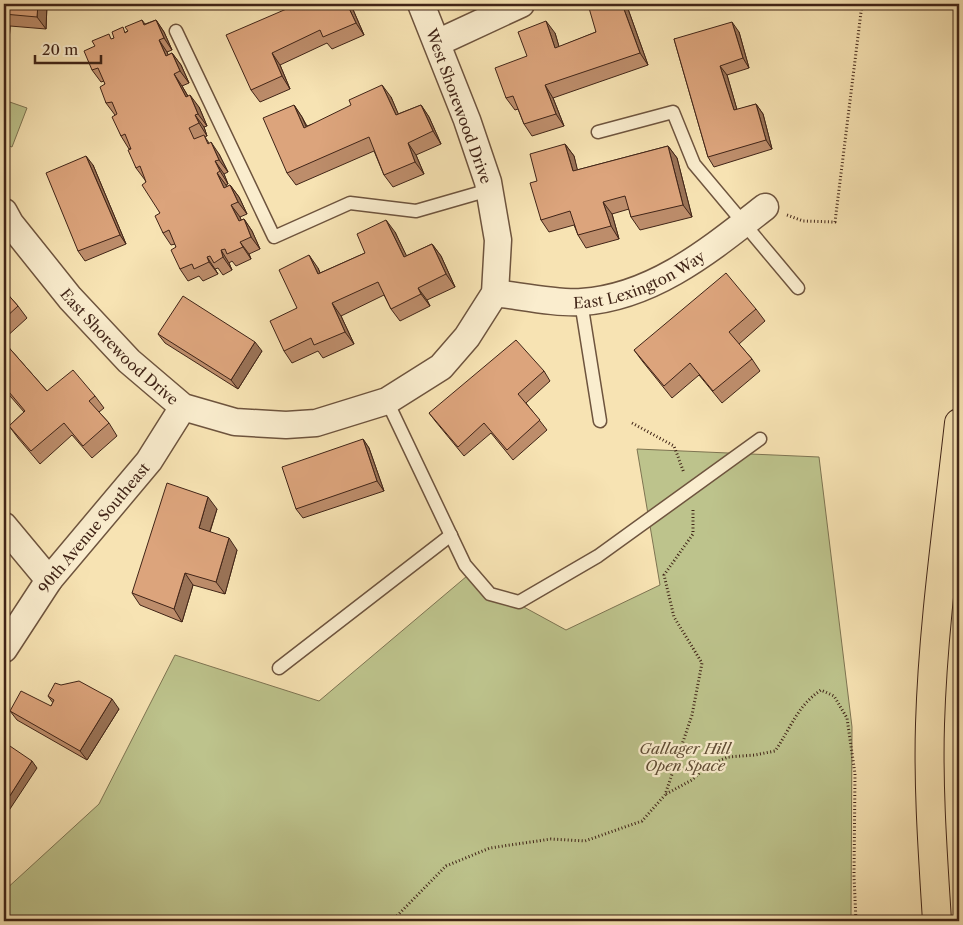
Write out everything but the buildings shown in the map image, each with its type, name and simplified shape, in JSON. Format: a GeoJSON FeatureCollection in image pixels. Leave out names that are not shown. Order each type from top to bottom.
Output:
{"type":"FeatureCollection","features":[{"type":"Feature","properties":{"kind":"highway"},"geometry":{"type":"LineString","coordinates":[[937,921],[931,829],[930,724],[940,603],[959,423]]}},
{"type":"Feature","properties":{"kind":"street","name":"West Shorewood Drive"},"geometry":{"type":"LineString","coordinates":[[387,401],[441,367],[467,337],[495,293],[498,240],[489,190],[467,120],[420,4]]}},
{"type":"Feature","properties":{"kind":"street"},"geometry":{"type":"LineString","coordinates":[[437,43],[521,4]]}},
{"type":"Feature","properties":{"kind":"street","name":"East Shorewood Drive"},"geometry":{"type":"LineString","coordinates":[[4,212],[10,223],[70,298],[130,360],[183,407],[236,422],[286,425],[316,423],[387,401]]}},
{"type":"Feature","properties":{"kind":"street","name":"East Lexington Way"},"geometry":{"type":"LineString","coordinates":[[495,293],[581,302],[650,286],[699,258],[755,215]]}},
{"type":"Feature","properties":{"kind":"street","name":"90th Avenue Southeast"},"geometry":{"type":"LineString","coordinates":[[4,649],[48,580],[149,461],[183,407]]}},
{"type":"Feature","properties":{"kind":"street"},"geometry":{"type":"LineString","coordinates":[[4,526],[48,580]]}},
{"type":"Feature","properties":{"kind":"lane"},"geometry":{"type":"LineString","coordinates":[[176,30],[274,237],[350,203],[416,211],[489,190]]}},
{"type":"Feature","properties":{"kind":"lane"},"geometry":{"type":"LineString","coordinates":[[598,132],[673,112],[694,164],[755,215],[798,288]]}},
{"type":"Feature","properties":{"kind":"lane"},"geometry":{"type":"LineString","coordinates":[[581,302],[600,421]]}},
{"type":"Feature","properties":{"kind":"lane"},"geometry":{"type":"LineString","coordinates":[[387,401],[465,565],[490,594],[519,602],[598,556],[760,439]]}},
{"type":"Feature","properties":{"kind":"lane"},"geometry":{"type":"LineString","coordinates":[[279,668],[450,535]]}},
{"type":"Feature","properties":{"kind":"path"},"geometry":{"type":"LineString","coordinates":[[755,215],[803,221],[835,222],[862,4]]}},
{"type":"Feature","properties":{"kind":"path"},"geometry":{"type":"LineString","coordinates":[[632,423],[674,446],[684,469],[687,493],[695,512],[693,534],[664,575],[674,617],[702,663],[692,715],[665,795]]}},
{"type":"Feature","properties":{"kind":"path"},"geometry":{"type":"LineString","coordinates":[[392,921],[446,866],[490,848],[551,839],[585,841],[642,821],[665,795],[692,780],[707,766],[728,757],[754,756],[775,751],[790,730],[798,712],[807,699],[821,690],[834,696],[847,718],[855,774],[854,876],[856,921]]}},
{"type":"Feature","properties":{"kind":"green space"},"geometry":{"type":"Polygon","coordinates":[[[4,100],[27,108],[12,147],[4,144],[4,100]]]}},
{"type":"Feature","properties":{"kind":"green space","name":"Gallager Hill Open Space"},"geometry":{"type":"Polygon","coordinates":[[[637,449],[819,457],[852,727],[851,921],[4,921],[4,891],[99,804],[175,655],[319,701],[467,576],[566,630],[660,585],[637,449]]]}}]}
